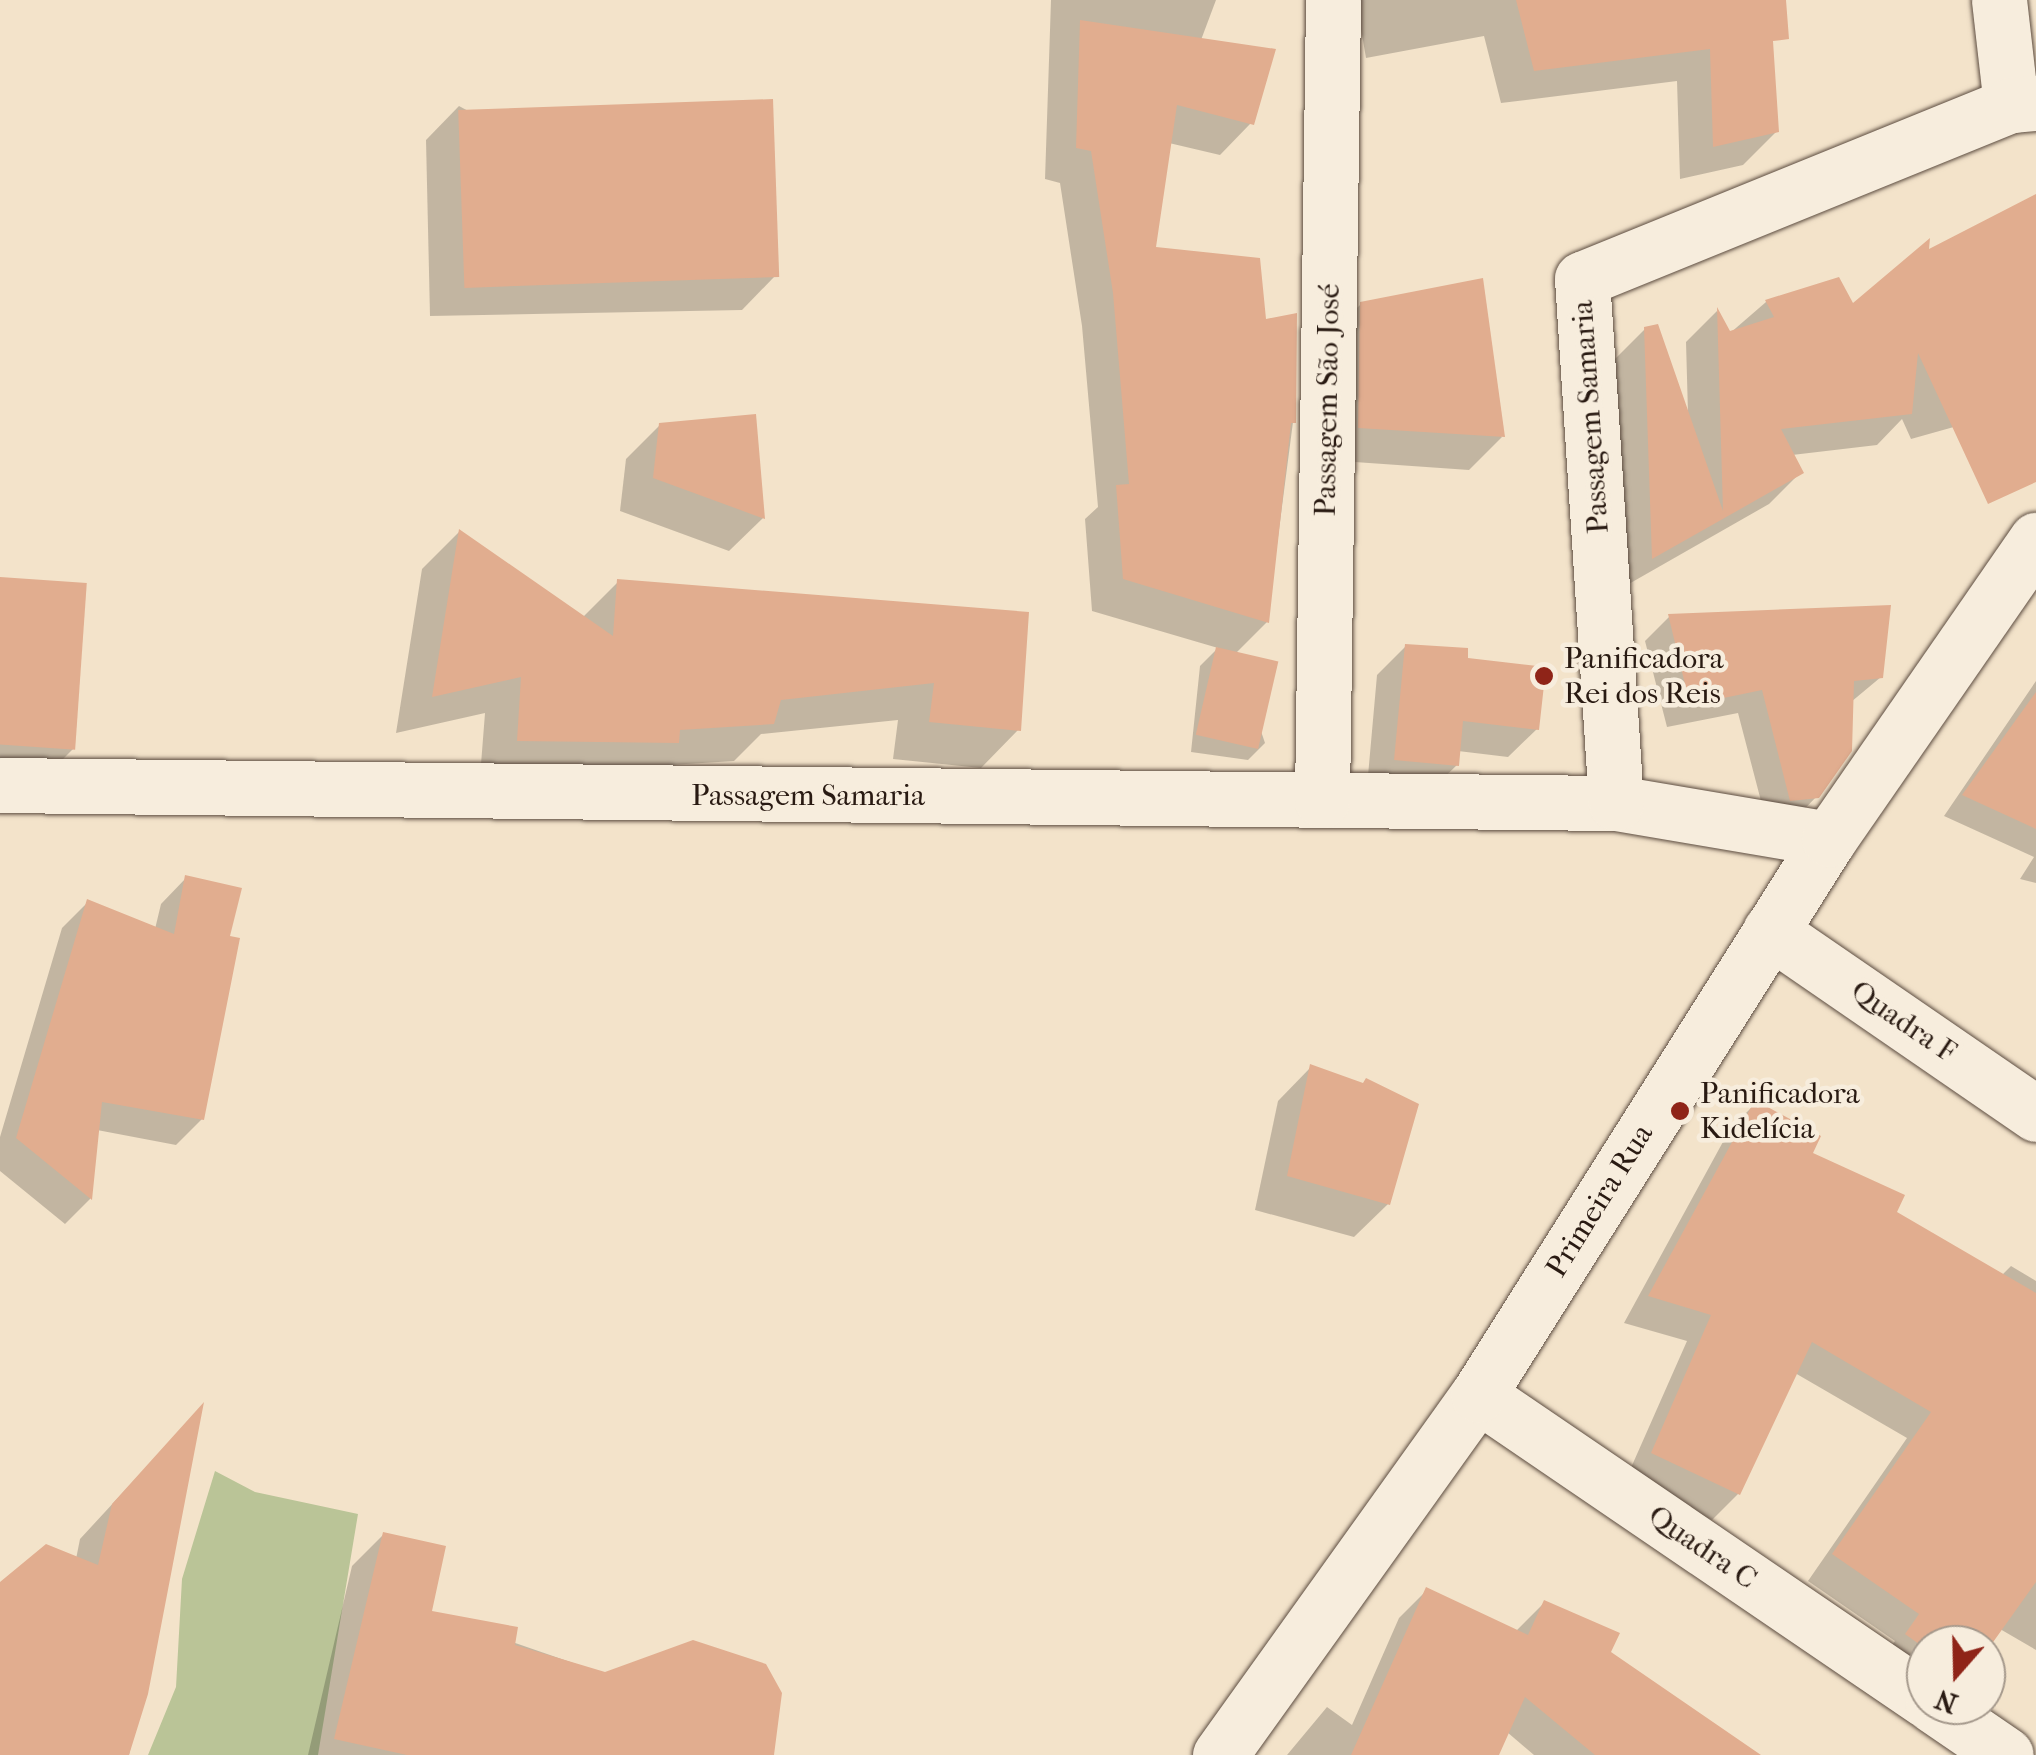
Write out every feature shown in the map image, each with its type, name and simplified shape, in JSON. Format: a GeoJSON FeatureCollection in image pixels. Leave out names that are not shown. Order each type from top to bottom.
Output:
{"type":"FeatureCollection","features":[{"type":"Feature","properties":{"kind":"street","name":"Passagem São José"},"geometry":{"type":"LineString","coordinates":[[1322,800],[1333,0]]}},
{"type":"Feature","properties":{"kind":"street"},"geometry":{"type":"LineString","coordinates":[[2000,0],[2024,104]]}},
{"type":"Feature","properties":{"kind":"street","name":"Passagem Samaria"},"geometry":{"type":"LineString","coordinates":[[1616,803],[1582,278],[2024,104]]}},
{"type":"Feature","properties":{"kind":"street","name":"Primeira Rua"},"geometry":{"type":"LineString","coordinates":[[1220,1755],[1478,1395],[1828,839],[2036,540]]}},
{"type":"Feature","properties":{"kind":"street","name":"Passagem Samaria"},"geometry":{"type":"LineString","coordinates":[[0,785],[1616,803],[1828,839]]}},
{"type":"Feature","properties":{"kind":"street","name":"Quadra F"},"geometry":{"type":"LineString","coordinates":[[1770,931],[2036,1114]]}},
{"type":"Feature","properties":{"kind":"street","name":"Quadra C"},"geometry":{"type":"LineString","coordinates":[[1478,1395],[1906,1686]]}},
{"type":"Feature","properties":{"kind":"street"},"geometry":{"type":"LineString","coordinates":[[1962,1725],[2006,1755]]}},
{"type":"Feature","properties":{"kind":"green space"},"geometry":{"type":"Polygon","coordinates":[[[215,1471],[255,1492],[358,1514],[318,1755],[148,1755],[176,1687],[182,1579],[215,1471]]]}},
{"type":"Feature","properties":{"kind":"building"},"geometry":{"type":"Polygon","coordinates":[[[1516,0],[1786,0],[1789,39],[1773,41],[1779,132],[1713,147],[1710,49],[1534,71],[1516,0]]]}},
{"type":"Feature","properties":{"kind":"building"},"geometry":{"type":"Polygon","coordinates":[[[1080,20],[1276,49],[1254,125],[1177,105],[1156,247],[1260,258],[1266,319],[1297,313],[1296,423],[1291,423],[1269,623],[1123,579],[1116,485],[1129,484],[1113,293],[1091,151],[1076,148],[1080,20]]]}},
{"type":"Feature","properties":{"kind":"building"},"geometry":{"type":"Polygon","coordinates":[[[773,99],[779,277],[464,288],[458,110],[773,99]]]}},
{"type":"Feature","properties":{"kind":"building"},"geometry":{"type":"Polygon","coordinates":[[[2036,194],[2036,482],[1988,504],[1918,353],[1912,414],[1781,429],[1804,473],[1652,559],[1644,327],[1658,324],[1723,511],[1717,307],[1730,331],[1774,317],[1765,300],[1839,277],[1853,303],[1930,238],[1929,249],[2036,194]]]}},
{"type":"Feature","properties":{"kind":"building"},"geometry":{"type":"Polygon","coordinates":[[[1483,278],[1505,437],[1358,428],[1360,302],[1483,278]]]}},
{"type":"Feature","properties":{"kind":"building"},"geometry":{"type":"Polygon","coordinates":[[[756,414],[765,519],[653,478],[659,423],[756,414]]]}},
{"type":"Feature","properties":{"kind":"building"},"geometry":{"type":"Polygon","coordinates":[[[459,529],[613,636],[617,579],[1029,612],[1021,731],[929,722],[934,683],[781,700],[774,724],[680,730],[679,743],[517,741],[521,677],[432,697],[459,529]]]}},
{"type":"Feature","properties":{"kind":"building"},"geometry":{"type":"Polygon","coordinates":[[[0,577],[87,583],[75,750],[0,744],[0,577]]]}},
{"type":"Feature","properties":{"kind":"building"},"geometry":{"type":"Polygon","coordinates":[[[1891,605],[1883,678],[1854,681],[1852,751],[1819,798],[1790,801],[1762,690],[1690,705],[1668,614],[1891,605]]]}},
{"type":"Feature","properties":{"kind":"building"},"geometry":{"type":"Polygon","coordinates":[[[1405,644],[1468,648],[1468,658],[1546,667],[1539,730],[1463,721],[1459,766],[1394,760],[1405,644]]]}},
{"type":"Feature","properties":{"kind":"building"},"geometry":{"type":"Polygon","coordinates":[[[1216,647],[1278,661],[1258,749],[1196,735],[1216,647]]]}},
{"type":"Feature","properties":{"kind":"building"},"geometry":{"type":"Polygon","coordinates":[[[2036,692],[2036,829],[1962,795],[2036,692]]]}},
{"type":"Feature","properties":{"kind":"building"},"geometry":{"type":"Polygon","coordinates":[[[185,875],[242,888],[230,936],[240,938],[204,1120],[102,1102],[92,1200],[16,1138],[87,899],[174,934],[185,875]]]}},
{"type":"Feature","properties":{"kind":"building"},"geometry":{"type":"Polygon","coordinates":[[[1310,1064],[1363,1083],[1366,1078],[1419,1104],[1390,1205],[1287,1176],[1310,1064]]]}},
{"type":"Feature","properties":{"kind":"building"},"geometry":{"type":"Polygon","coordinates":[[[1755,1100],[1821,1136],[1813,1153],[1905,1195],[1897,1212],[2036,1293],[2036,1582],[2005,1625],[1911,1625],[1919,1614],[1832,1554],[1931,1412],[1812,1342],[1740,1495],[1651,1453],[1711,1315],[1648,1296],[1755,1100]]]}},
{"type":"Feature","properties":{"kind":"building"},"geometry":{"type":"Polygon","coordinates":[[[204,1402],[148,1694],[129,1755],[0,1755],[0,1582],[46,1544],[98,1565],[112,1504],[204,1402]]]}},
{"type":"Feature","properties":{"kind":"building"},"geometry":{"type":"Polygon","coordinates":[[[383,1532],[446,1546],[432,1611],[518,1627],[515,1645],[605,1672],[693,1640],[766,1664],[782,1693],[774,1755],[407,1755],[334,1739],[383,1532]]]}},
{"type":"Feature","properties":{"kind":"building"},"geometry":{"type":"Polygon","coordinates":[[[1426,1587],[1528,1635],[1544,1600],[1620,1633],[1611,1652],[1761,1755],[1595,1755],[1525,1697],[1499,1755],[1351,1755],[1426,1587]]]}},
{"type":"Feature","properties":{"kind":"place","name":"Panificadora Rei dos Reis"},"geometry":{"type":"Point","coordinates":[1544,676]}},
{"type":"Feature","properties":{"kind":"place","name":"Panificadora Kidelícia"},"geometry":{"type":"Point","coordinates":[1680,1111]}}]}
